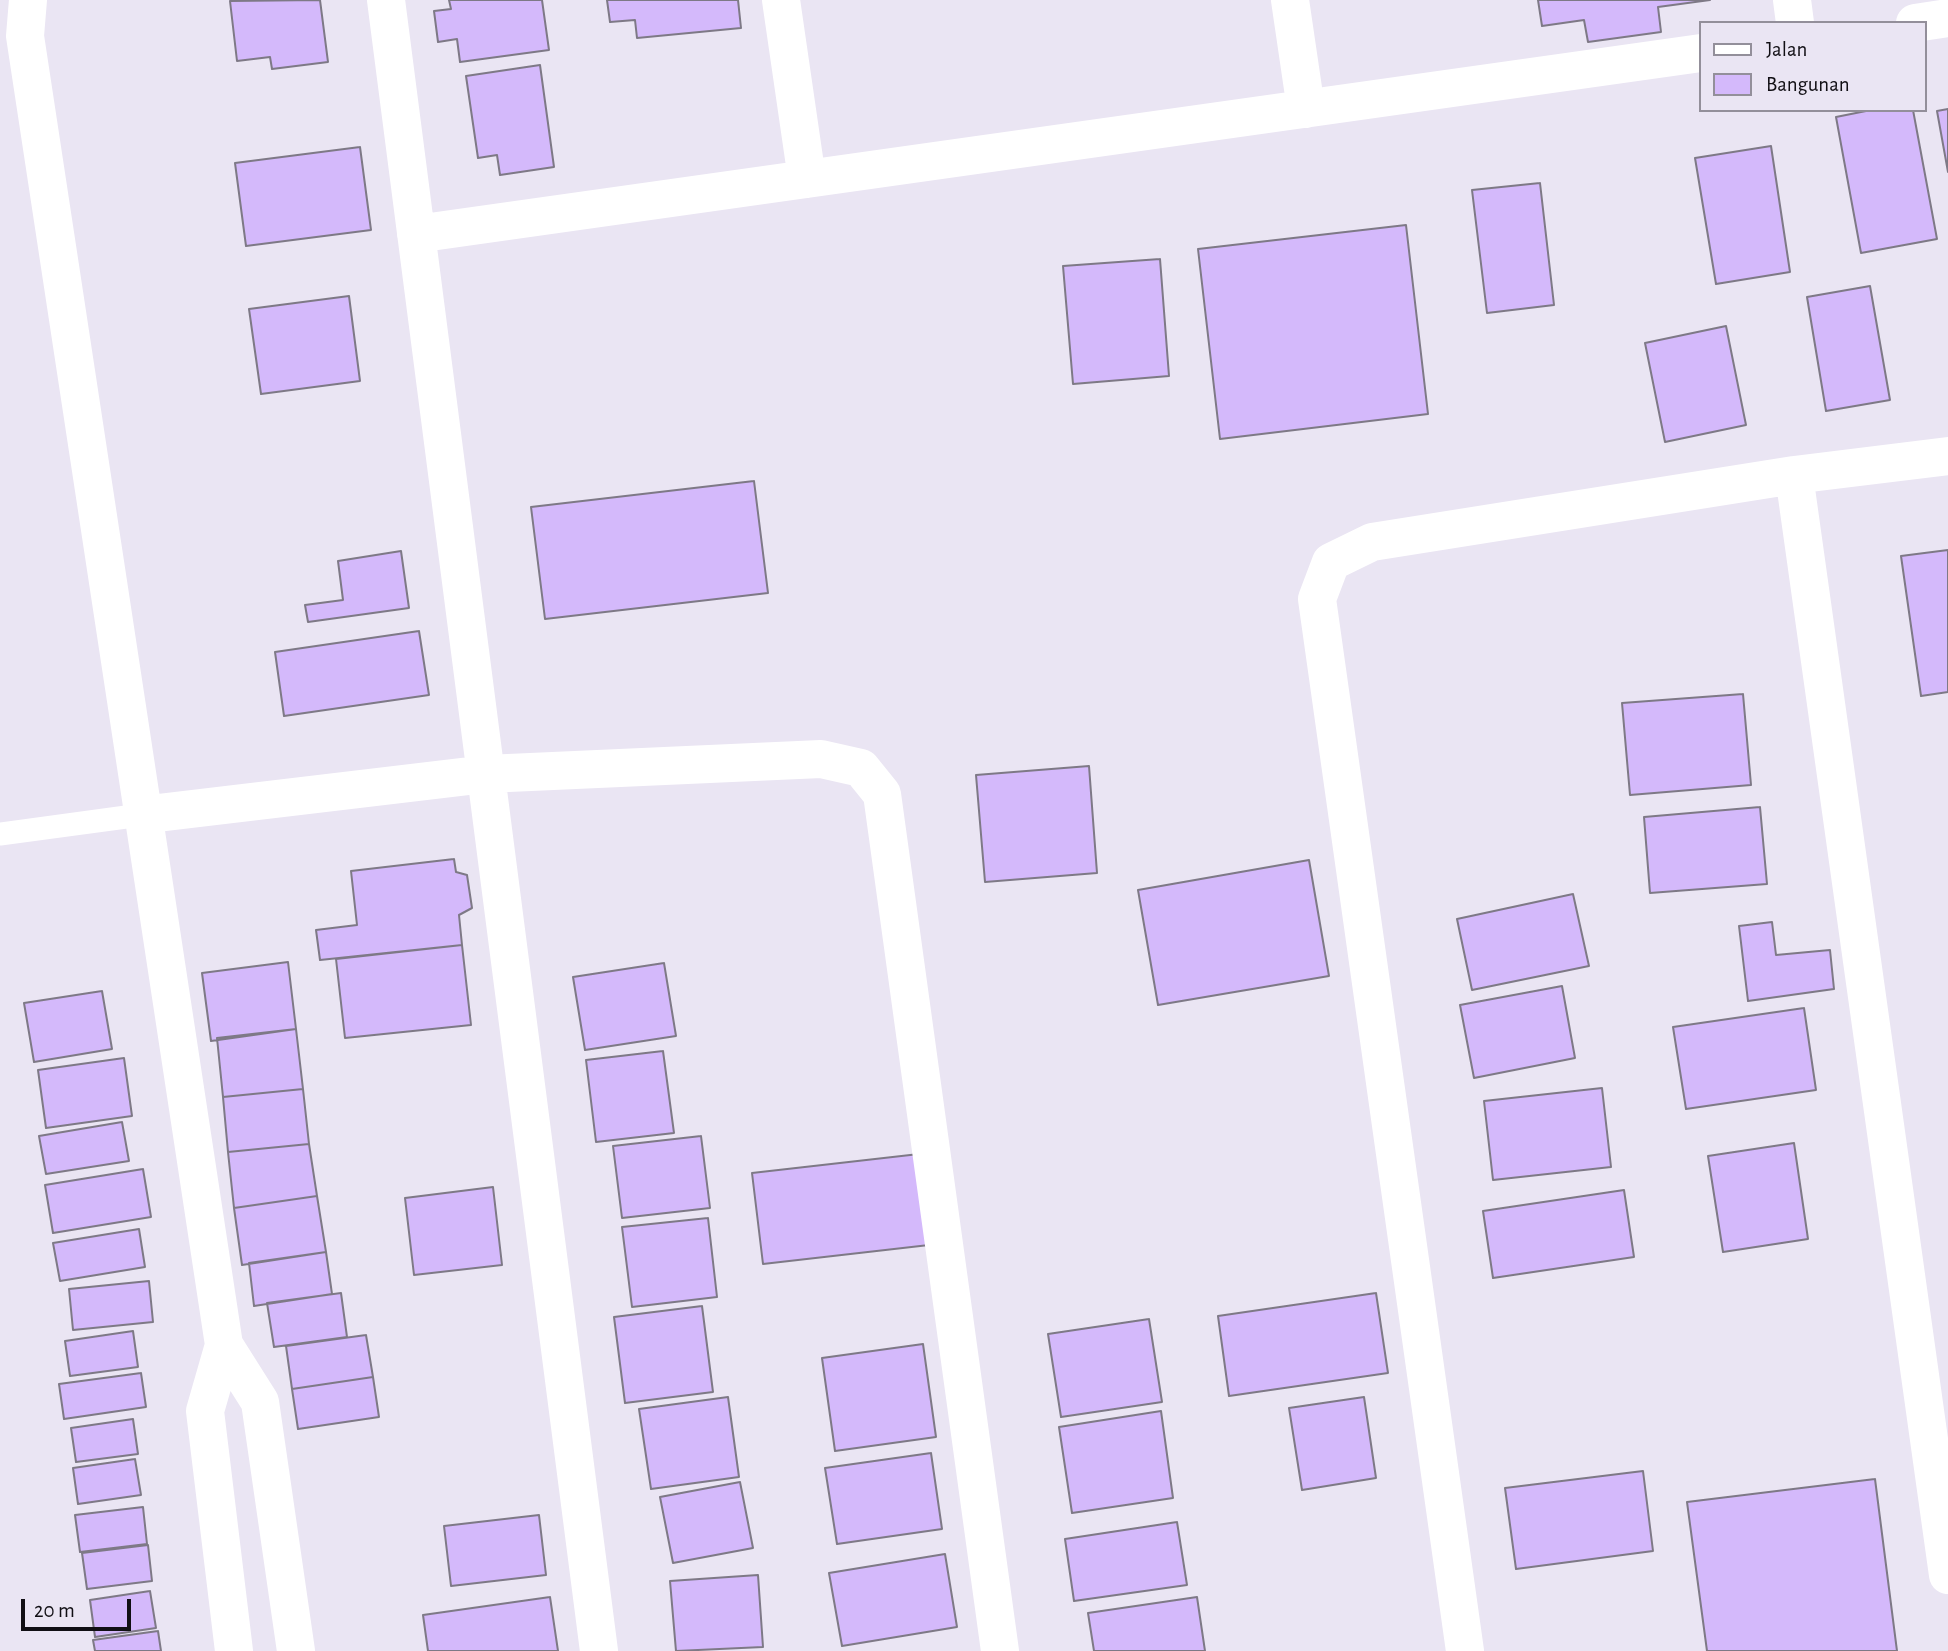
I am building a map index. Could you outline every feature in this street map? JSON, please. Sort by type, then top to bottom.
[{"type":"street","points":[[28,0],[25,36],[141,815],[224,1345],[260,1402],[296,1651]]},
{"type":"street","points":[[386,0],[599,1651]]},
{"type":"street","points":[[781,0],[807,179]]},
{"type":"street","points":[[1290,0],[1306,109]]},
{"type":"street","points":[[1792,0],[1796,21]]},
{"type":"street","points":[[1927,21],[1948,18]]},
{"type":"street","points":[[416,234],[1700,53]]},
{"type":"street","points":[[1465,1651],[1317,599],[1331,562],[1372,541],[1794,475],[1948,456]]},
{"type":"street","points":[[1794,475],[1948,1574]]},
{"type":"street","points":[[141,815],[486,774],[821,759],[862,768],[882,794],[1000,1651]]},
{"type":"street","points":[[224,1345],[205,1411],[234,1651]]},
{"type":"lane","points":[[0,835],[141,815]]},
{"type":"building","points":[[320,0],[328,62],[272,69],[270,57],[237,61],[230,1]]},
{"type":"building","points":[[449,0],[542,0],[549,50],[460,62],[457,39],[438,42],[434,11],[451,9]]},
{"type":"building","points":[[607,0],[738,0],[741,28],[637,38],[635,20],[610,22]]},
{"type":"building","points":[[1538,0],[1710,0],[1658,7],[1661,32],[1588,42],[1584,20],[1542,26]]},
{"type":"building","points":[[540,65],[554,167],[500,175],[497,155],[478,158],[466,76]]},
{"type":"building","points":[[1948,109],[1948,172],[1937,111]]},
{"type":"building","points":[[1861,112],[1913,112],[1937,239],[1861,253],[1836,117]]},
{"type":"building","points":[[1771,146],[1790,272],[1716,284],[1695,158]]},
{"type":"building","points":[[360,147],[371,230],[246,246],[235,163]]},
{"type":"building","points":[[1540,183],[1554,305],[1487,313],[1472,190]]},
{"type":"building","points":[[1406,225],[1428,414],[1220,439],[1198,249]]},
{"type":"building","points":[[1160,259],[1169,376],[1073,384],[1063,266]]},
{"type":"building","points":[[1870,286],[1890,400],[1826,411],[1807,297]]},
{"type":"building","points":[[349,296],[360,381],[261,394],[249,309]]},
{"type":"building","points":[[1726,326],[1746,425],[1665,442],[1645,343]]},
{"type":"building","points":[[754,481],[768,593],[545,619],[531,507]]},
{"type":"building","points":[[1948,550],[1948,692],[1921,696],[1901,556]]},
{"type":"building","points":[[401,551],[409,608],[308,622],[305,605],[343,600],[338,561]]},
{"type":"building","points":[[419,631],[429,695],[284,716],[275,652]]},
{"type":"building","points":[[1743,694],[1751,785],[1630,795],[1622,703]]},
{"type":"building","points":[[1089,766],[1097,873],[985,882],[976,775]]},
{"type":"building","points":[[1760,807],[1767,884],[1650,893],[1644,817]]},
{"type":"building","points":[[454,859],[456,872],[467,875],[472,908],[459,915],[462,945],[320,960],[316,930],[357,925],[351,871]]},
{"type":"building","points":[[1309,860],[1329,976],[1158,1005],[1138,890]]},
{"type":"building","points":[[1573,894],[1589,966],[1472,990],[1457,919]]},
{"type":"building","points":[[1772,922],[1776,955],[1830,950],[1834,989],[1748,1001],[1739,926]]},
{"type":"building","points":[[462,945],[471,1025],[345,1038],[336,959]]},
{"type":"building","points":[[288,962],[296,1029],[211,1041],[202,973]]},
{"type":"building","points":[[664,963],[676,1036],[585,1050],[573,977]]},
{"type":"building","points":[[1562,986],[1575,1058],[1474,1078],[1460,1005]]},
{"type":"building","points":[[102,991],[112,1049],[34,1062],[24,1003]]},
{"type":"building","points":[[1804,1008],[1816,1090],[1686,1109],[1673,1027]]},
{"type":"building","points":[[296,1029],[303,1089],[223,1097],[217,1038]]},
{"type":"building","points":[[663,1051],[674,1133],[596,1142],[586,1060]]},
{"type":"building","points":[[124,1058],[132,1116],[46,1128],[38,1070]]},
{"type":"building","points":[[1602,1088],[1611,1167],[1493,1180],[1484,1101]]},
{"type":"building","points":[[303,1089],[309,1144],[228,1152],[223,1097]]},
{"type":"building","points":[[122,1122],[129,1161],[46,1174],[39,1136]]},
{"type":"building","points":[[701,1136],[710,1208],[622,1218],[613,1146]]},
{"type":"building","points":[[1794,1143],[1808,1239],[1723,1252],[1708,1156]]},
{"type":"building","points":[[309,1144],[317,1196],[234,1208],[228,1152]]},
{"type":"building","points":[[919,1154],[929,1245],[763,1264],[752,1173]]},
{"type":"building","points":[[143,1169],[151,1217],[53,1233],[45,1185]]},
{"type":"building","points":[[493,1187],[502,1265],[414,1275],[405,1198]]},
{"type":"building","points":[[1624,1190],[1634,1257],[1493,1278],[1483,1211]]},
{"type":"building","points":[[317,1196],[326,1252],[242,1265],[234,1208]]},
{"type":"building","points":[[708,1218],[717,1297],[632,1307],[622,1227]]},
{"type":"building","points":[[139,1229],[145,1267],[60,1281],[53,1243]]},
{"type":"building","points":[[326,1252],[332,1294],[254,1306],[249,1263]]},
{"type":"building","points":[[149,1281],[153,1322],[73,1330],[69,1289]]},
{"type":"building","points":[[341,1293],[347,1337],[274,1347],[267,1303]]},
{"type":"building","points":[[1376,1293],[1388,1373],[1229,1396],[1218,1316]]},
{"type":"building","points":[[702,1306],[713,1392],[625,1403],[614,1317]]},
{"type":"building","points":[[1149,1319],[1162,1402],[1061,1417],[1048,1334]]},
{"type":"building","points":[[133,1331],[138,1367],[70,1376],[65,1341]]},
{"type":"building","points":[[366,1335],[373,1377],[292,1389],[286,1346]]},
{"type":"building","points":[[923,1344],[936,1437],[835,1451],[822,1358]]},
{"type":"building","points":[[141,1373],[146,1407],[64,1419],[59,1384]]},
{"type":"building","points":[[373,1377],[379,1417],[298,1429],[292,1389]]},
{"type":"building","points":[[728,1397],[739,1477],[651,1489],[639,1409]]},
{"type":"building","points":[[1364,1397],[1376,1478],[1302,1490],[1289,1408]]},
{"type":"building","points":[[1161,1411],[1173,1498],[1072,1513],[1059,1427]]},
{"type":"building","points":[[133,1419],[138,1454],[76,1462],[71,1428]]},
{"type":"building","points":[[931,1453],[942,1529],[837,1544],[825,1468]]},
{"type":"building","points":[[135,1459],[141,1495],[78,1504],[73,1468]]},
{"type":"building","points":[[1643,1471],[1653,1551],[1516,1569],[1505,1488]]},
{"type":"building","points":[[1875,1479],[1897,1651],[1707,1651],[1687,1502]]},
{"type":"building","points":[[740,1482],[753,1548],[673,1563],[660,1497]]},
{"type":"building","points":[[143,1507],[147,1544],[80,1552],[75,1515]]},
{"type":"building","points":[[539,1515],[546,1575],[451,1586],[444,1526]]},
{"type":"building","points":[[1177,1522],[1187,1585],[1074,1601],[1065,1539]]},
{"type":"building","points":[[148,1545],[152,1581],[87,1589],[82,1553]]},
{"type":"building","points":[[945,1554],[957,1627],[842,1646],[829,1573]]},
{"type":"building","points":[[758,1575],[763,1647],[676,1651],[670,1581]]},
{"type":"building","points":[[150,1591],[156,1628],[95,1637],[90,1600]]},
{"type":"building","points":[[550,1597],[558,1651],[428,1651],[423,1615]]},
{"type":"building","points":[[1197,1597],[1205,1651],[1094,1651],[1088,1613]]},
{"type":"building","points":[[158,1631],[161,1651],[95,1651],[93,1640]]}]
